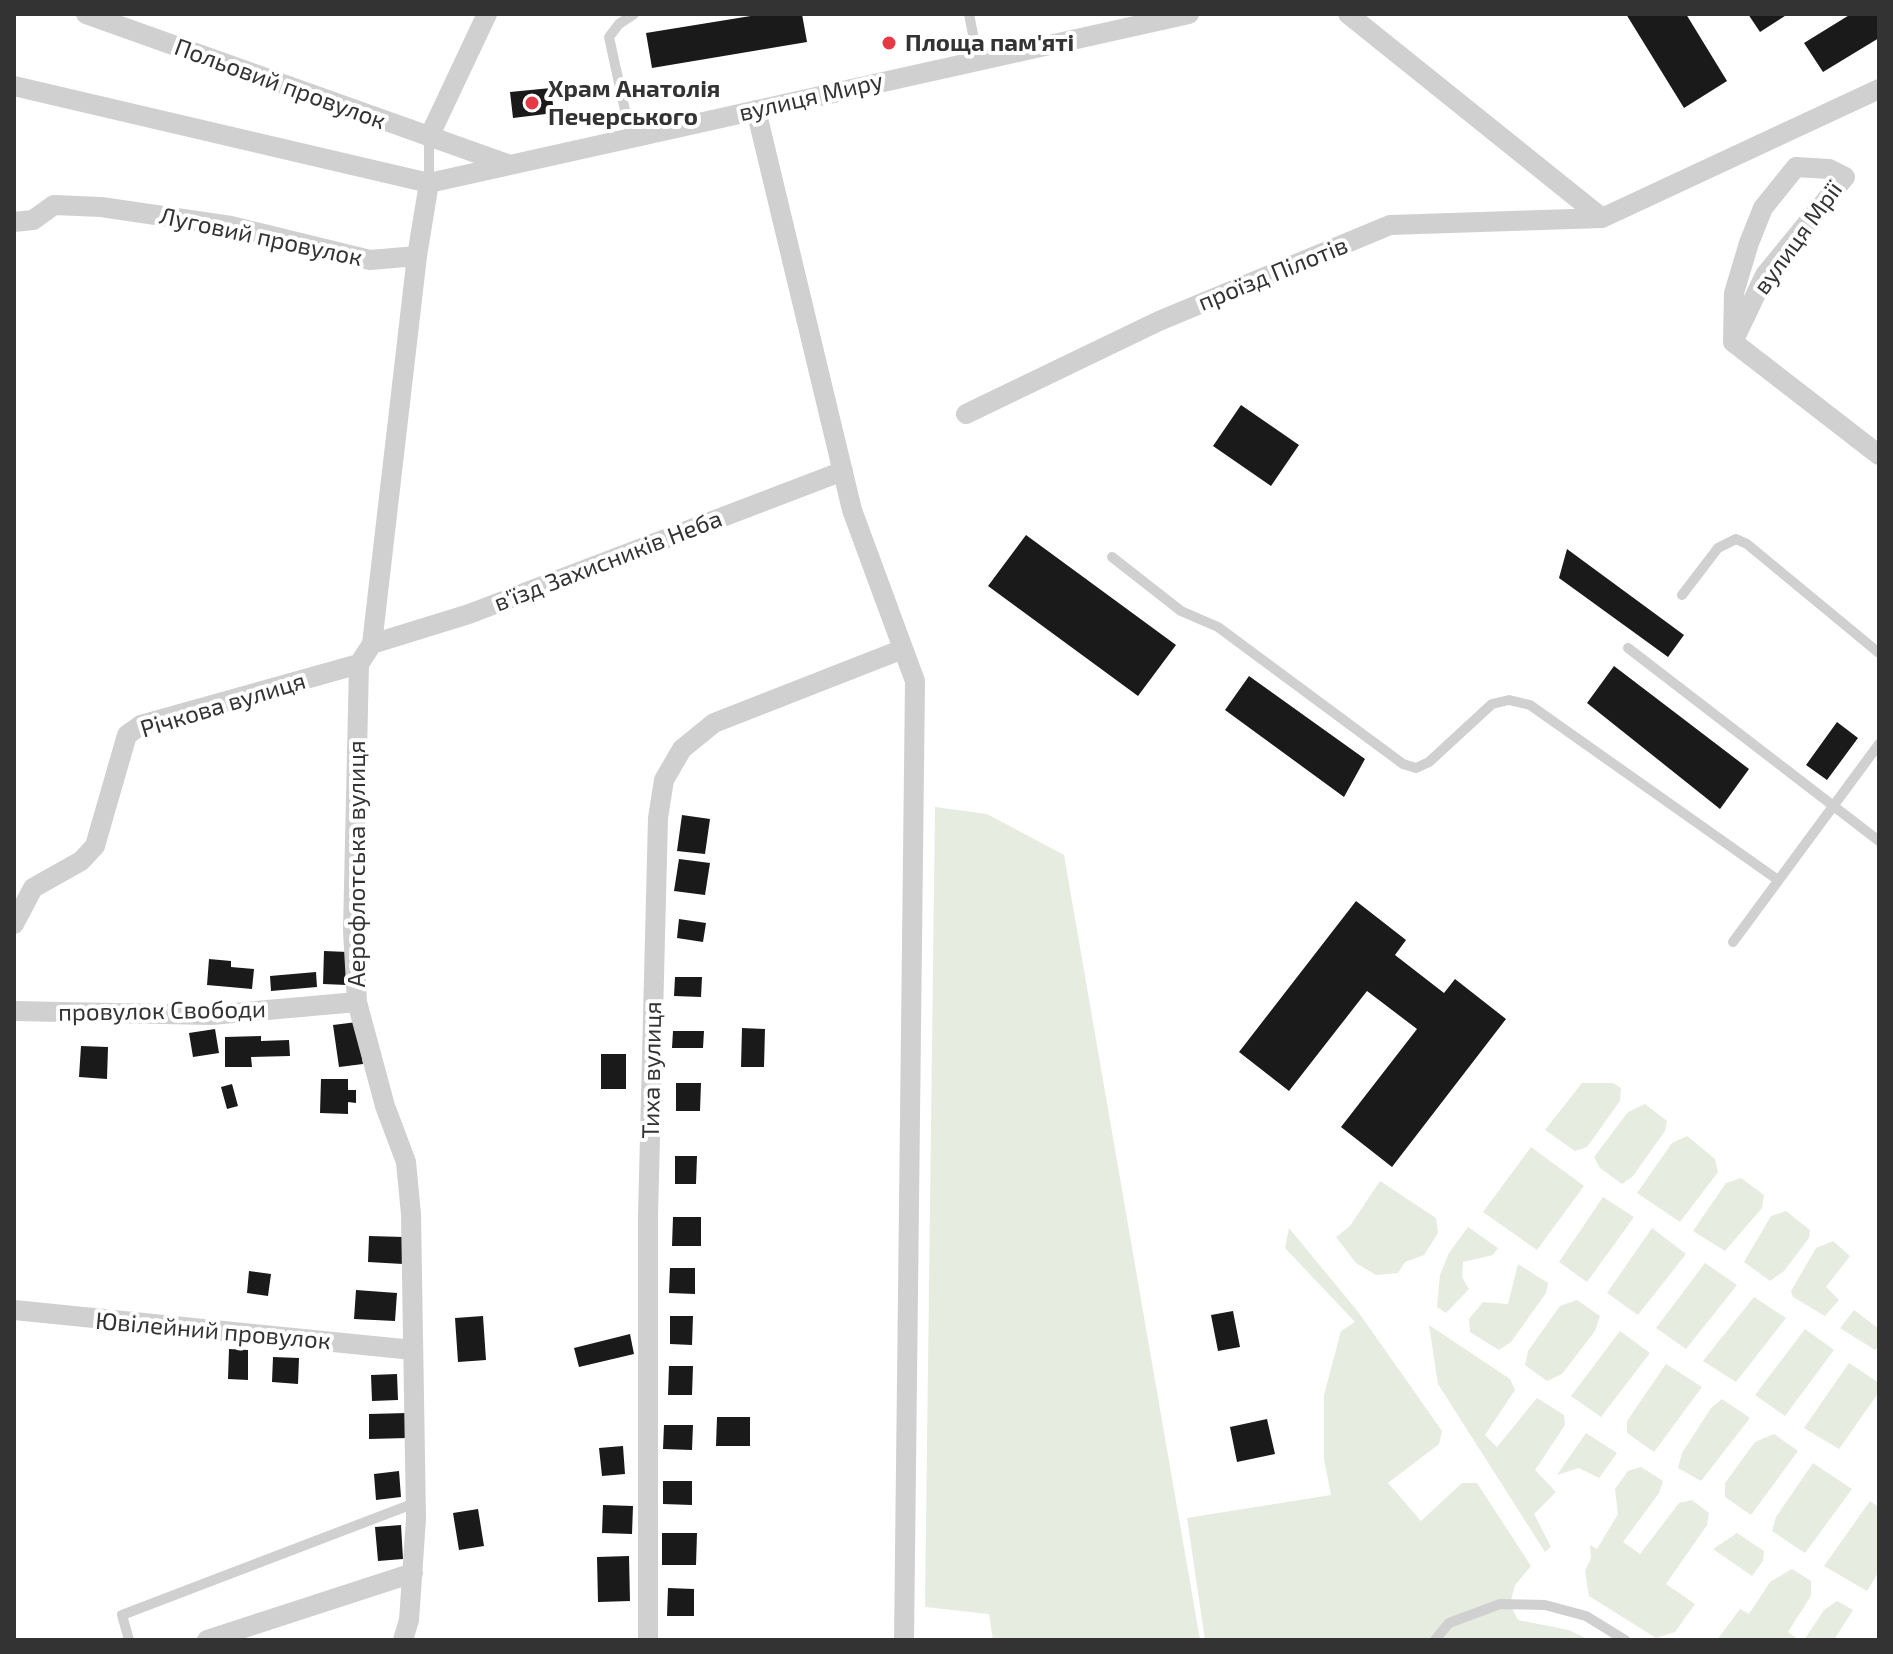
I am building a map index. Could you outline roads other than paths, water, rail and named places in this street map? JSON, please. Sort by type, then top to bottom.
[{"type":"street","name":"Польовий провулок","points":[[86,14],[429,137]]},
{"type":"street","points":[[487,14],[429,137],[510,165]]},
{"type":"street","name":"вулиця Миру","points":[[429,183],[1189,14]]},
{"type":"street","points":[[1348,14],[1602,218]]},
{"type":"street","points":[[14,86],[429,183],[417,256],[372,644],[359,664]]},
{"type":"street","name":"проїзд Пілотів","points":[[966,414],[1159,321],[1390,225],[1602,218],[1879,89]]},
{"type":"street","points":[[756,110],[852,510],[915,681],[904,1640]]},
{"type":"street","name":"вулиця Мрії","points":[[1796,167],[1829,169],[1845,177],[1765,275],[1733,342],[1734,293],[1763,208],[1796,167]]},
{"type":"street","name":"Луговий провулок","points":[[14,222],[33,220],[54,205],[101,207],[231,226],[370,260],[417,256]]},
{"type":"street","points":[[1733,342],[1879,455]]},
{"type":"street","name":"в'їзд Захисників Неба","points":[[372,644],[469,614],[843,471]]},
{"type":"street","name":"Тиха вулиця","points":[[648,1640],[648,1216],[658,818],[664,780],[682,749],[714,723],[903,649]]},
{"type":"street","name":"Річкова вулиця","points":[[14,924],[33,888],[81,861],[95,846],[127,735],[141,725],[359,664]]},
{"type":"street","name":"Аерофлотська вулиця","points":[[359,664],[353,931],[357,1002],[385,1106],[406,1162],[411,1214],[415,1503],[409,1620],[403,1640]]},
{"type":"street","name":"провулок Свободи","points":[[14,1011],[211,1015],[357,1002]]},
{"type":"street","name":"Ювілейний провулок","points":[[14,1310],[413,1350]]},
{"type":"street","points":[[207,1640],[413,1573]]},
{"type":"lane","points":[[631,138],[609,37],[619,24],[634,14]]},
{"type":"lane","points":[[969,14],[978,60]]},
{"type":"lane","points":[[429,137],[429,183]]},
{"type":"lane","points":[[1682,595],[1718,548],[1736,539],[1747,544],[1879,653]]},
{"type":"lane","points":[[1112,557],[1181,611],[1218,627],[1403,764],[1416,768],[1429,762],[1492,704],[1509,700],[1530,705],[1778,880]]},
{"type":"lane","points":[[1628,648],[1879,841]]},
{"type":"lane","points":[[1733,942],[1879,744]]},
{"type":"lane","points":[[129,1640],[122,1615],[415,1503]]},
{"type":"lane","points":[[1435,1640],[1449,1623],[1500,1604],[1545,1605],[1586,1616],[1625,1640]]},
{"type":"place","name":"Площа пам'яті","points":[[889,43]]},
{"type":"place","name":"Храм Анатолія Печерського","points":[[532,103]]}]
